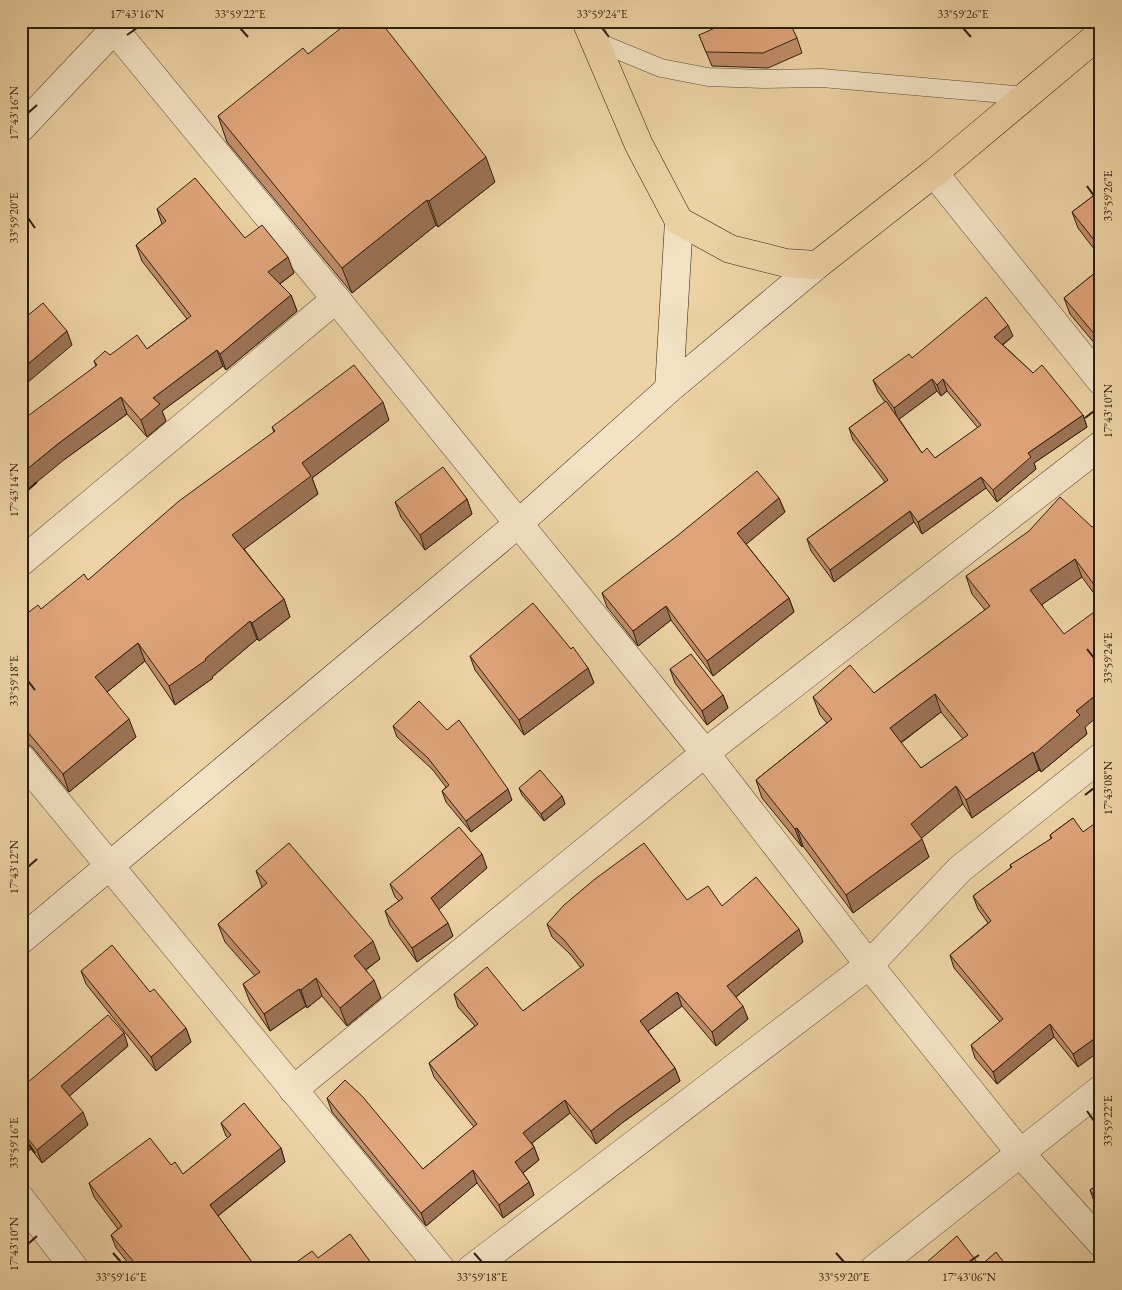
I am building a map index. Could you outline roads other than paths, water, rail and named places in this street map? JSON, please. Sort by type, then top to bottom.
[{"type":"main road","points":[[589,31],[639,145],[679,221],[730,249],[786,263],[817,266],[934,174],[1101,33]]},
{"type":"street","points":[[21,128],[118,25],[336,299],[705,753],[868,966],[1021,1154],[1101,1243]]},
{"type":"street","points":[[934,174],[1101,380]]},
{"type":"street","points":[[669,389],[679,221]]},
{"type":"street","points":[[21,940],[519,523],[669,389],[817,266]]},
{"type":"street","points":[[21,562],[336,299]]},
{"type":"street","points":[[294,1090],[705,753],[1101,445]]},
{"type":"street","points":[[471,1269],[868,966],[960,869],[1101,757]]},
{"type":"street","points":[[21,758],[441,1269]]},
{"type":"street","points":[[874,1269],[1101,1089]]},
{"type":"street","points":[[21,1199],[70,1267]]},
{"type":"lane","points":[[589,31],[662,68],[708,77],[763,79],[822,78],[1026,96]]}]
